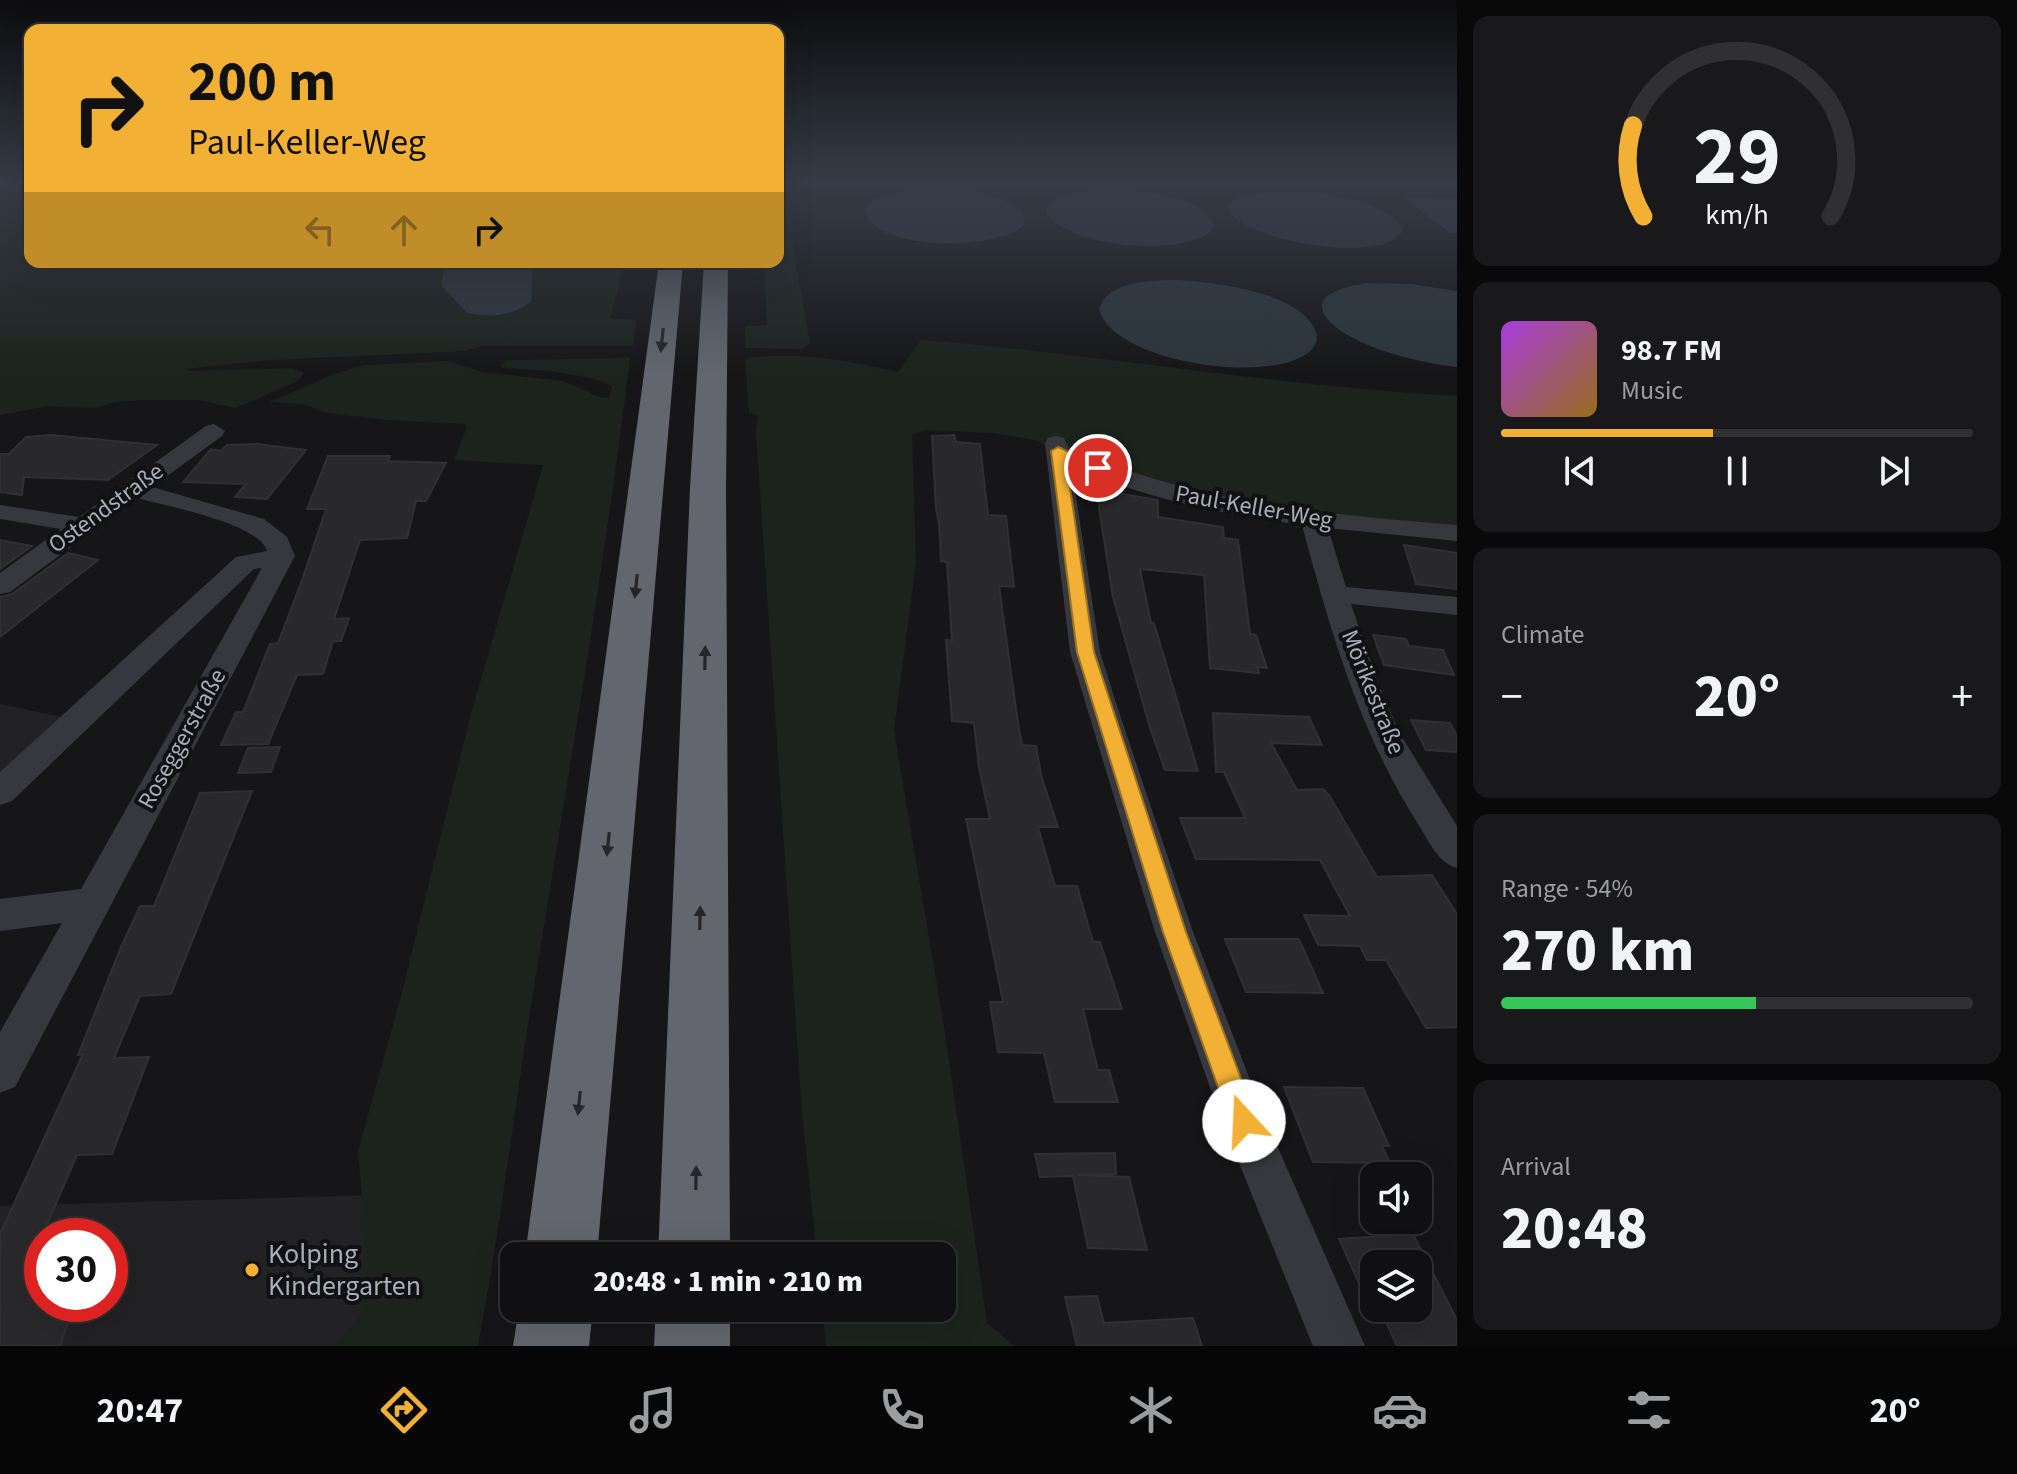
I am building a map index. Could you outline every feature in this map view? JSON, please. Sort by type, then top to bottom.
[{"type":"highway","points":[[563,1242],[670,268]]},
{"type":"highway","points":[[694,1242],[708,503],[716,268]]},
{"type":"highway","points":[[551,1346],[554,1322]]},
{"type":"highway","points":[[692,1346],[693,1322]]},
{"type":"street","name":"Ostendstraße","points":[[0,586],[214,431]]},
{"type":"street","name":"Paul-Keller-Weg","points":[[1339,1346],[1233,1091],[1174,932],[1085,652],[1057,447],[1147,487],[1228,505],[1313,519],[1457,533]]},
{"type":"street","points":[[0,792],[245,563],[282,556],[278,542],[255,524],[131,489]]},
{"type":"street","points":[[0,512],[81,525]]},
{"type":"street","name":"Mörikestraße","points":[[1313,519],[1335,594],[1384,733],[1429,813],[1457,854]]},
{"type":"street","name":"Roseggerstraße","points":[[0,1073],[282,556]]},
{"type":"street","points":[[1335,594],[1457,606]]},
{"type":"street","points":[[0,915],[92,903]]},
{"type":"shaded area","points":[[0,247],[24,247],[24,268],[623,268],[610,318],[636,320],[633,346],[484,346],[464,351],[271,360],[186,369],[292,368],[304,373],[298,381],[236,408],[198,400],[142,400],[114,402],[97,408],[48,406],[0,415]]},
{"type":"shaded area","points":[[784,247],[793,247],[810,343],[802,349],[745,348],[745,326],[767,325],[764,268],[784,268]]},
{"type":"shaded area","points":[[445,268],[533,268],[531,302],[501,315],[467,313],[441,285]]},
{"type":"shaded area","points":[[1176,280],[1231,286],[1291,306],[1306,317],[1315,330],[1315,345],[1309,352],[1289,362],[1262,367],[1195,363],[1161,355],[1132,343],[1110,328],[1099,309],[1104,299],[1120,287]]},
{"type":"shaded area","points":[[1368,283],[1411,284],[1457,291],[1457,367],[1378,349],[1360,342],[1332,324],[1324,314],[1322,304],[1328,296],[1343,288]]},
{"type":"shaded area","points":[[921,340],[1322,385],[1457,396],[1457,533],[1313,519],[1151,483],[1111,462],[1058,451],[1035,440],[992,433],[923,430],[912,435],[916,562],[894,730],[945,1033],[987,1323],[1015,1346],[826,1346],[823,1322],[956,1322],[956,1242],[816,1242],[802,1112],[756,431],[758,415],[749,413],[745,359],[803,356],[898,372]]},
{"type":"shaded area","points":[[630,358],[597,597],[478,1346],[335,1346],[362,1313],[367,1257],[358,1151],[401,996],[471,714],[543,465],[454,460],[467,427],[465,424],[387,420],[329,413],[302,404],[269,402],[337,373],[365,365],[447,361],[482,372],[562,381],[602,398],[609,397],[612,386],[595,379],[552,371],[502,368],[500,365],[506,360]]},
{"type":"shaded area","points":[[0,704],[67,718],[0,782]]},
{"type":"shaded area","name":"Kolping Kindergarten","points":[[411,1194],[377,1346],[0,1346],[0,1206]]},
{"type":"building","points":[[51,435],[157,445],[108,480],[24,477],[22,495],[0,492],[0,454],[9,454],[26,437]]},
{"type":"building","points":[[954,435],[956,442],[980,444],[988,515],[1006,516],[1014,587],[999,586],[1022,745],[1036,746],[1041,775],[1058,827],[1038,827],[1055,886],[1077,886],[1093,942],[1100,942],[1122,1009],[1083,1009],[1098,1070],[1109,1070],[1118,1102],[1055,1102],[1044,1053],[998,1052],[990,1002],[1003,1002],[966,819],[990,819],[979,768],[974,723],[952,721],[946,640],[952,641],[947,562],[941,561],[936,509],[932,436]]},
{"type":"building","points":[[257,444],[306,450],[267,499],[235,497],[246,484],[183,482],[211,449],[221,451],[227,445]]},
{"type":"building","points":[[328,456],[390,456],[388,461],[446,463],[426,501],[416,501],[407,538],[360,540],[334,619],[349,618],[341,641],[333,641],[323,674],[297,675],[268,744],[221,745],[236,712],[243,712],[270,644],[278,643],[301,583],[326,509],[307,509]]},
{"type":"building","points":[[1100,490],[1158,500],[1158,517],[1223,527],[1224,538],[1238,540],[1250,634],[1256,635],[1267,668],[1257,667],[1259,673],[1210,668],[1204,575],[1140,569],[1151,623],[1154,623],[1198,771],[1165,770],[1150,728],[1113,597],[1099,508]]},
{"type":"building","points":[[0,540],[32,546],[0,569]]},
{"type":"building","points":[[1404,545],[1457,553],[1457,589],[1416,584]]},
{"type":"building","points":[[68,553],[98,560],[0,637],[0,597],[12,594]]},
{"type":"building","points":[[1373,635],[1406,639],[1409,646],[1443,650],[1454,675],[1384,665]]},
{"type":"building","points":[[1213,713],[1309,717],[1322,745],[1271,743],[1297,790],[1323,789],[1329,795],[1377,877],[1432,875],[1457,914],[1457,1027],[1426,1028],[1386,960],[1367,960],[1360,946],[1318,945],[1304,915],[1350,916],[1320,860],[1196,859],[1180,818],[1245,818],[1224,772],[1216,772]]},
{"type":"building","points":[[1411,720],[1450,723],[1457,736],[1457,752],[1426,750]]},
{"type":"building","points":[[280,747],[271,772],[238,773],[248,748]]},
{"type":"building","points":[[252,791],[171,994],[140,996],[114,1058],[149,1057],[112,1154],[77,1155],[50,1218],[24,1218],[24,1322],[69,1322],[60,1346],[0,1346],[0,1234],[83,1054],[78,1055],[121,947],[140,906],[154,906],[200,793]]},
{"type":"building","points":[[1225,939],[1299,939],[1323,993],[1246,992]]},
{"type":"building","points":[[1284,1087],[1363,1088],[1389,1146],[1382,1146],[1390,1162],[1313,1162]]},
{"type":"building","points":[[1115,1153],[1116,1174],[1078,1175],[1129,1177],[1147,1250],[1088,1248],[1073,1176],[1040,1177],[1035,1154]]},
{"type":"building","points":[[1413,1234],[1421,1250],[1360,1250],[1360,1285],[1339,1239]]},
{"type":"building","points":[[1432,1271],[1457,1320],[1457,1346],[1397,1346],[1386,1322],[1432,1322]]},
{"type":"building","points":[[1097,1296],[1104,1323],[1193,1318],[1202,1346],[1077,1346],[1065,1297]]},
{"type":"place","name":"Kolping Kindergarten","points":[[252,1270]]},
{"type":"route","points":[[1098,468],[1058,451],[1085,652],[1174,932],[1244,1121]]}]
